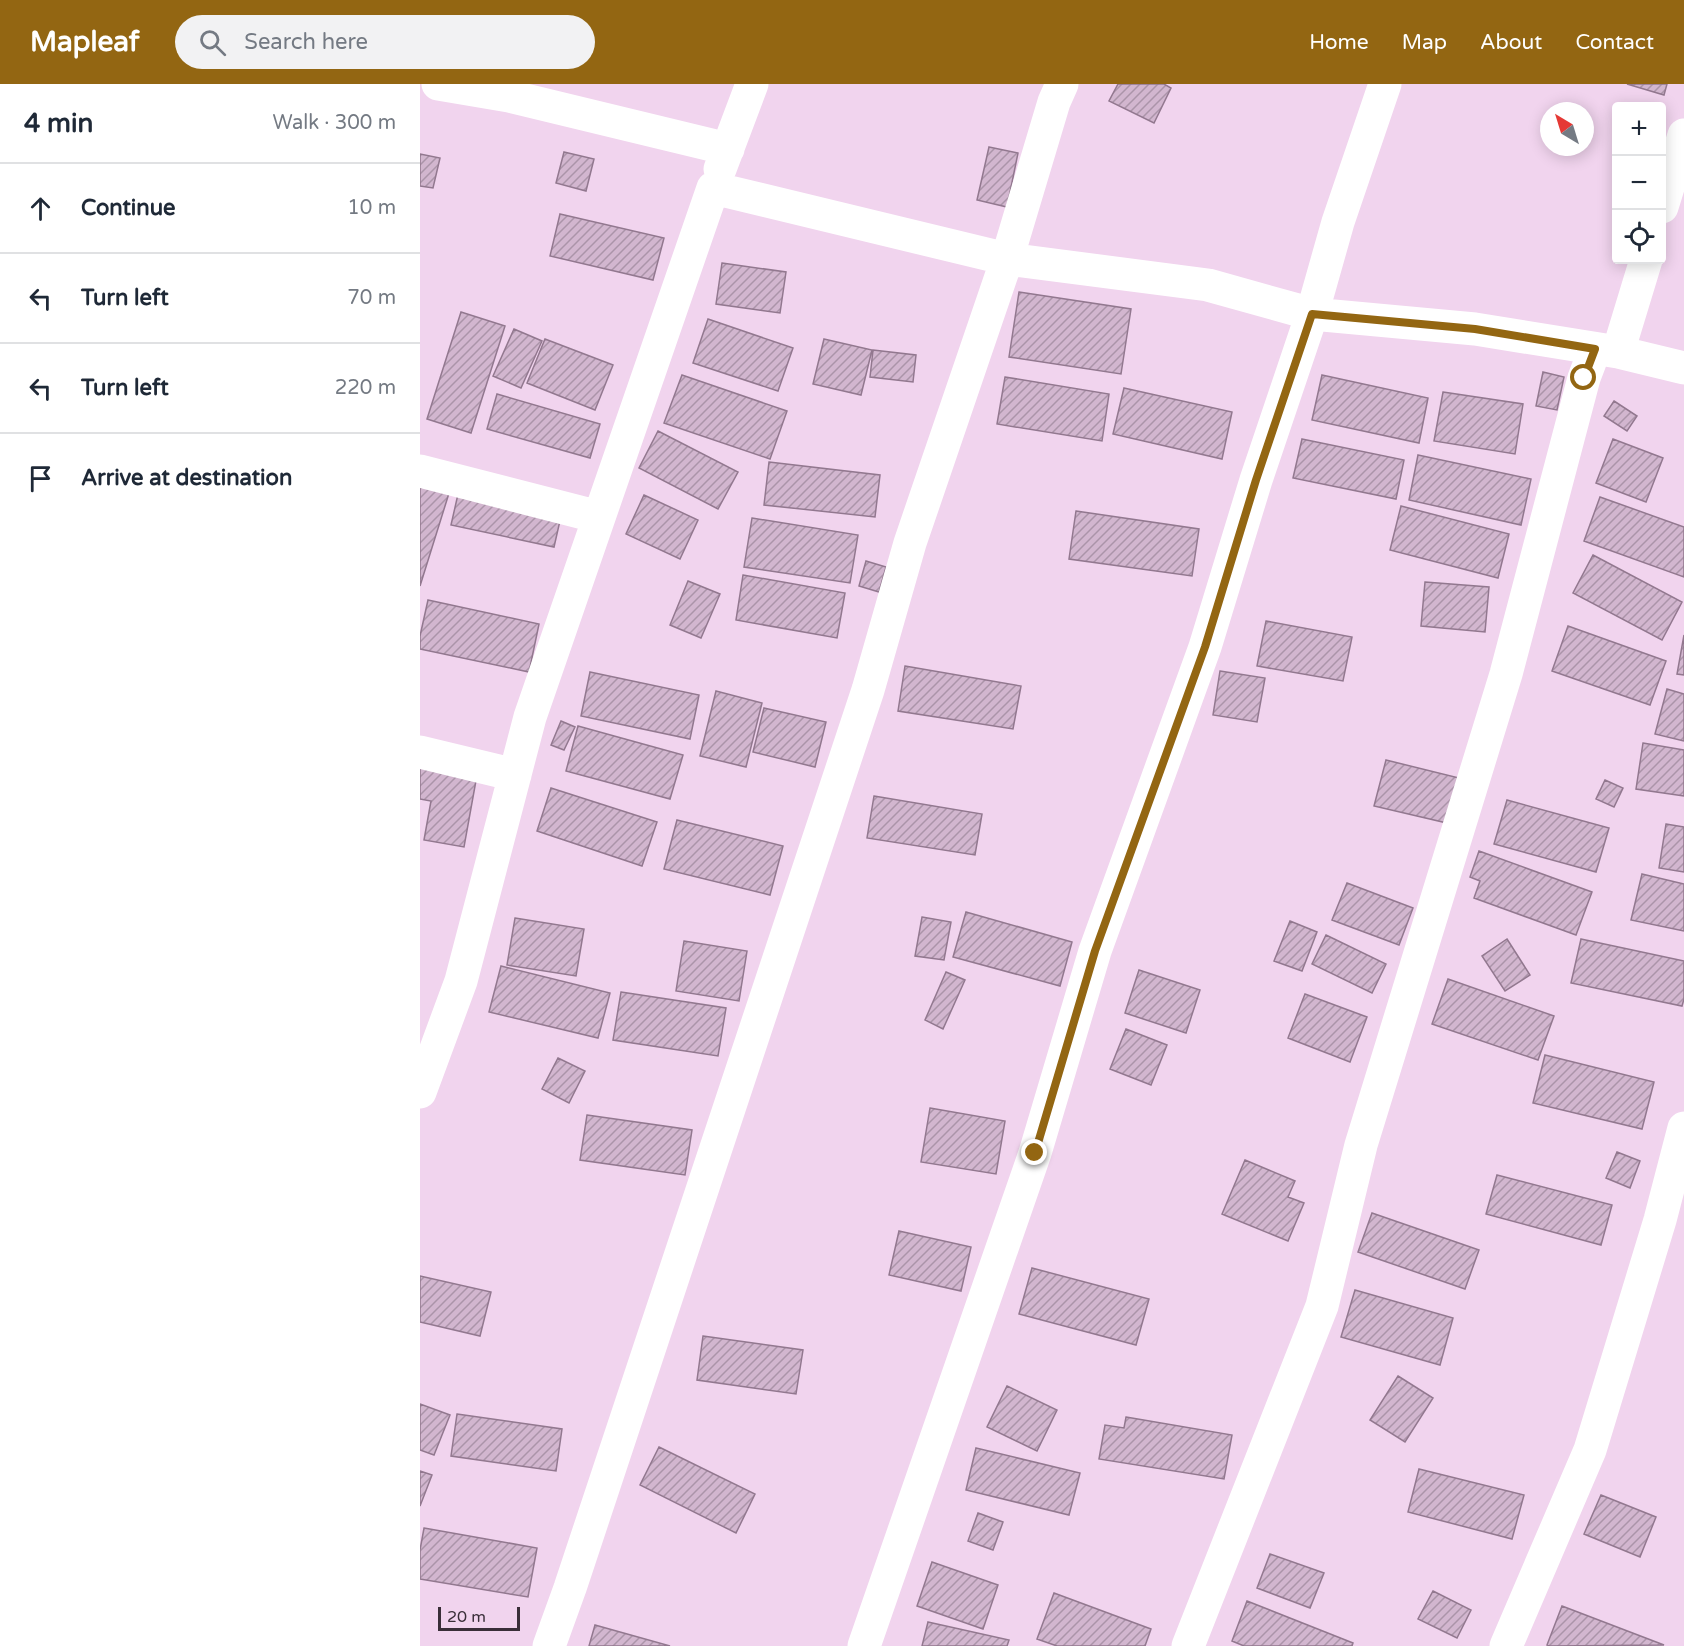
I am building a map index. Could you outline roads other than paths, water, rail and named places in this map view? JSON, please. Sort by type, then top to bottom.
[{"type":"street","points":[[438,84],[509,96],[728,149]]},
{"type":"street","points":[[420,1092],[461,981],[530,717],[713,188],[752,84]]},
{"type":"street","points":[[549,1646],[868,690],[910,543],[1007,259],[1054,102],[1062,84]]},
{"type":"street","points":[[864,1646],[1035,1153],[1095,951],[1205,647],[1256,480],[1312,314],[1338,222],[1385,84]]},
{"type":"street","points":[[1666,194],[1684,135]]},
{"type":"street","points":[[713,188],[1007,259],[1208,285],[1312,314],[1475,329],[1606,350],[1684,368]]},
{"type":"street","points":[[1188,1646],[1322,1306],[1361,1145],[1506,674],[1584,378],[1606,350],[1644,264]]},
{"type":"street","points":[[420,471],[599,517]]},
{"type":"street","points":[[420,752],[515,775]]},
{"type":"street","points":[[1506,1646],[1590,1450],[1660,1220],[1684,1128]]}]
